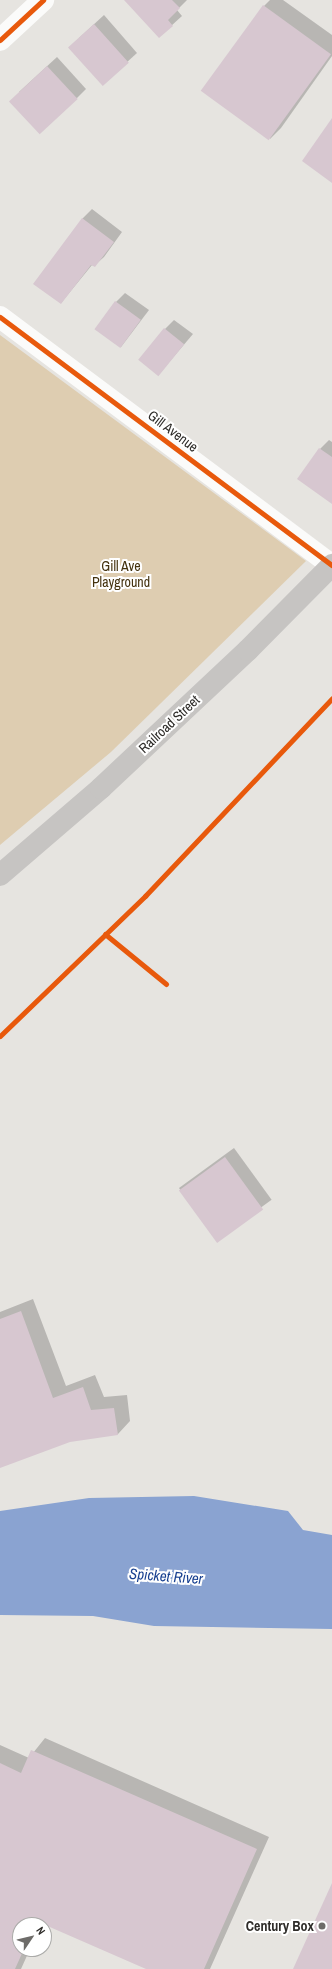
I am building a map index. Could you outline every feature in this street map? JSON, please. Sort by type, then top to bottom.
[{"type":"main road","name":"Railroad Street","points":[[0,875],[100,788],[248,650],[332,565]]},
{"type":"street","points":[[0,40],[43,0]]},
{"type":"street","name":"Gill Avenue","points":[[0,317],[332,565]]},
{"type":"green space","name":"Gill Ave Playground","points":[[0,335],[306,561],[111,752],[0,845]]},
{"type":"water","name":"Spicket River","points":[[194,1496],[288,1511],[303,1530],[332,1535],[332,1629],[154,1626],[93,1616],[0,1615],[0,1511],[89,1498]]},
{"type":"building","points":[[124,0],[172,0],[180,8],[168,20],[173,26],[159,38]]},
{"type":"building","points":[[263,5],[331,54],[269,140],[201,91]]},
{"type":"building","points":[[94,24],[129,63],[103,86],[68,47]]},
{"type":"building","points":[[47,66],[78,99],[40,134],[9,101]]},
{"type":"building","points":[[332,118],[332,183],[302,161]]},
{"type":"building","points":[[82,218],[114,242],[95,267],[91,265],[61,304],[33,284]]},
{"type":"building","points":[[115,301],[141,320],[120,348],[94,329]]},
{"type":"building","points":[[164,328],[184,344],[158,376],[138,360]]},
{"type":"building","points":[[319,448],[332,457],[332,504],[297,479]]},
{"type":"building","points":[[225,1157],[263,1210],[217,1243],[179,1191]]},
{"type":"building","points":[[21,1311],[53,1398],[83,1387],[91,1410],[114,1408],[118,1435],[70,1442],[0,1468],[0,1319]]},
{"type":"building","points":[[31,1750],[257,1849],[204,1969],[146,1969],[52,1928],[52,1917],[12,1917],[12,1957],[20,1957],[15,1969],[0,1969],[0,1763],[21,1773]]},
{"type":"building","name":"Century Box","points":[[332,1883],[332,1969],[293,1969]]},
{"type":"cycle path","points":[[0,40],[43,0]]},
{"type":"cycle path","points":[[0,317],[332,565]]},
{"type":"cycle path","points":[[0,1036],[145,896],[332,698]]},
{"type":"cycle path","points":[[105,934],[166,984]]},
{"type":"place","name":"Century Box","points":[[322,1926]]}]
